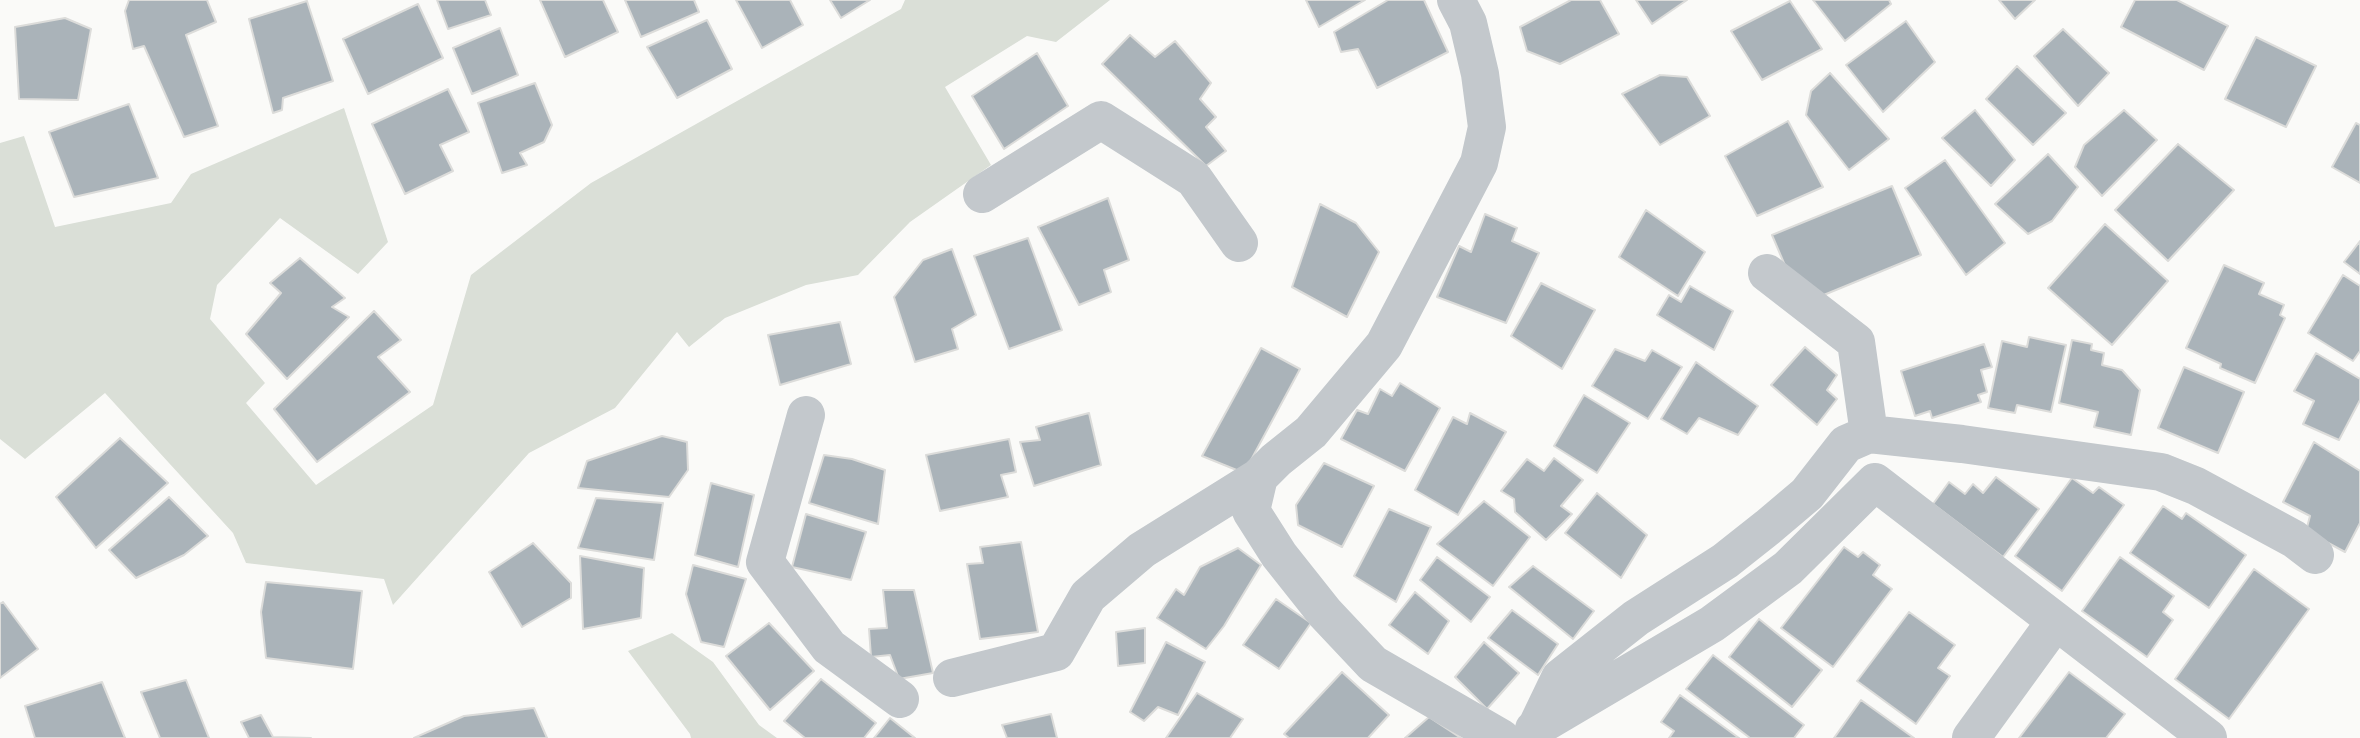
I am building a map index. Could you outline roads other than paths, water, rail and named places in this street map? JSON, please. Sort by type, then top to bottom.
[{"type":"street","points":[[952,678],[1056,652],[1088,596],[1142,550],[1259,477],[1311,432],[1384,345],[1479,163],[1487,127],[1480,74],[1468,23],[1456,0]]},
{"type":"street","points":[[982,194],[1101,120],[1194,179],[1239,243]]},
{"type":"street","points":[[1767,273],[1856,342],[1869,434]]},
{"type":"street","points":[[806,415],[765,562],[830,647],[900,699]]},
{"type":"street","points":[[1518,735],[1560,678],[1636,618],[1725,561],[1807,494],[1846,444],[1869,434],[2161,472],[2196,486],[2294,539],[2315,555]]},
{"type":"street","points":[[1259,477],[1251,511],[1279,555],[1325,613],[1373,664],[1518,735]]},
{"type":"street","points":[[1518,735],[1712,624],[1788,568],[1875,482],[2208,738]]},
{"type":"street","points":[[1971,738],[2055,622]]}]
